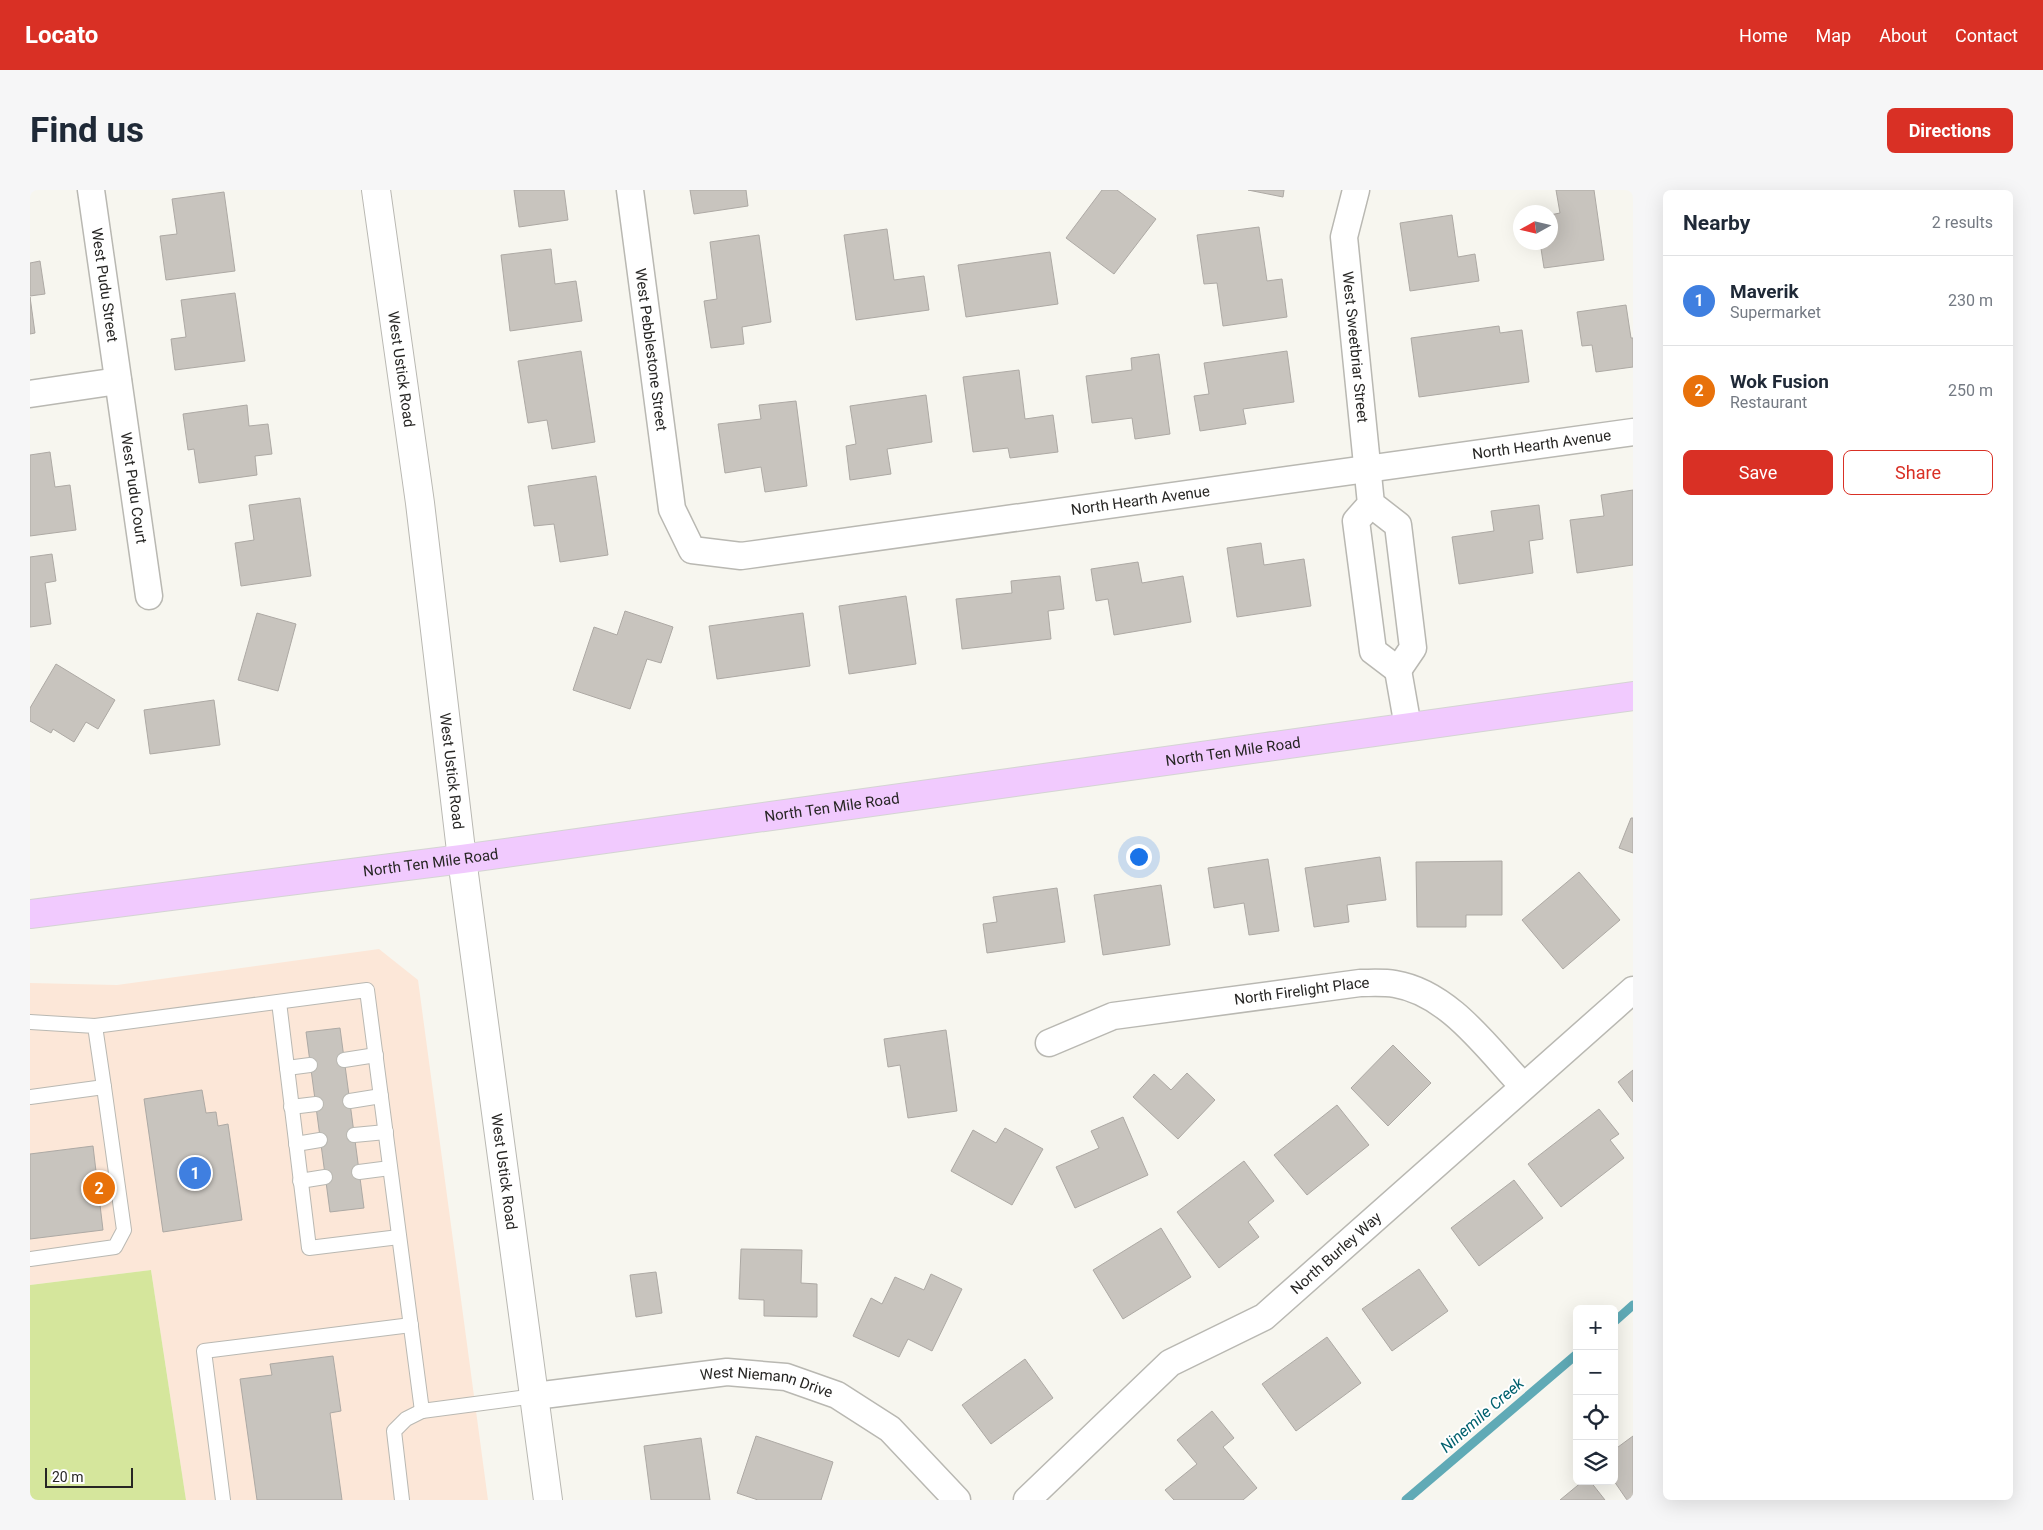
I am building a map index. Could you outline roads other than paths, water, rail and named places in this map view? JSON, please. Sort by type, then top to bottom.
[{"type":"main road","name":"West Ustick Road","points":[[376,190],[420,502],[462,858],[548,1500]]},
{"type":"main road","name":"North Ten Mile Road","points":[[30,914],[462,858],[1633,696]]},
{"type":"street","name":"West Pudu Street","points":[[92,190],[118,381]]},
{"type":"street","name":"West Pebblestone Street","points":[[630,190],[672,509]]},
{"type":"street","name":"West Sweetbriar Street","points":[[1355,191],[1344,237],[1369,469],[1371,504]]},
{"type":"street","points":[[30,394],[118,381]]},
{"type":"street","name":"West Pudu Court","points":[[118,381],[148,596]]},
{"type":"street","name":"North Hearth Avenue","points":[[672,509],[692,550],[741,556],[1633,432]]},
{"type":"street","points":[[1398,670],[1413,648],[1398,525],[1371,504],[1356,521],[1373,651],[1398,670],[1408,727]]},
{"type":"street","name":"North Firelight Place","points":[[1049,1043],[1113,1016],[1360,983],[1395,984],[1428,994],[1456,1015],[1523,1086]]},
{"type":"street","name":"North Burley Way","points":[[1027,1500],[1170,1363],[1264,1317],[1633,990]]},
{"type":"street","name":"West Niemann Drive","points":[[535,1396],[727,1372],[786,1377],[837,1395],[890,1429],[957,1500]]},
{"type":"lane","points":[[30,1022],[94,1026],[367,990],[422,1411]]},
{"type":"lane","points":[[279,1002],[309,1248],[400,1237]]},
{"type":"lane","points":[[30,1259],[115,1247],[124,1230],[94,1026]]},
{"type":"lane","points":[[344,1060],[376,1056]]},
{"type":"lane","points":[[287,1068],[310,1065]]},
{"type":"lane","points":[[30,1096],[104,1087]]},
{"type":"lane","points":[[350,1101],[381,1096]]},
{"type":"lane","points":[[291,1107],[316,1104]]},
{"type":"lane","points":[[354,1135],[386,1132]]},
{"type":"lane","points":[[296,1144],[320,1140]]},
{"type":"lane","points":[[359,1172],[390,1168]]},
{"type":"lane","points":[[300,1181],[325,1177]]},
{"type":"lane","points":[[223,1500],[204,1351],[411,1325]]},
{"type":"lane","points":[[402,1500],[394,1431],[406,1419],[422,1411],[535,1396]]},
{"type":"waterway","name":"Ninemile Creek","points":[[1618,1318],[1633,1305]]},
{"type":"waterway","name":"Ninemile Creek","points":[[1406,1500],[1573,1357]]},
{"type":"place","name":"Maverik","points":[[195,1173]]},
{"type":"place","name":"Wok Fusion","points":[[99,1188]]}]
